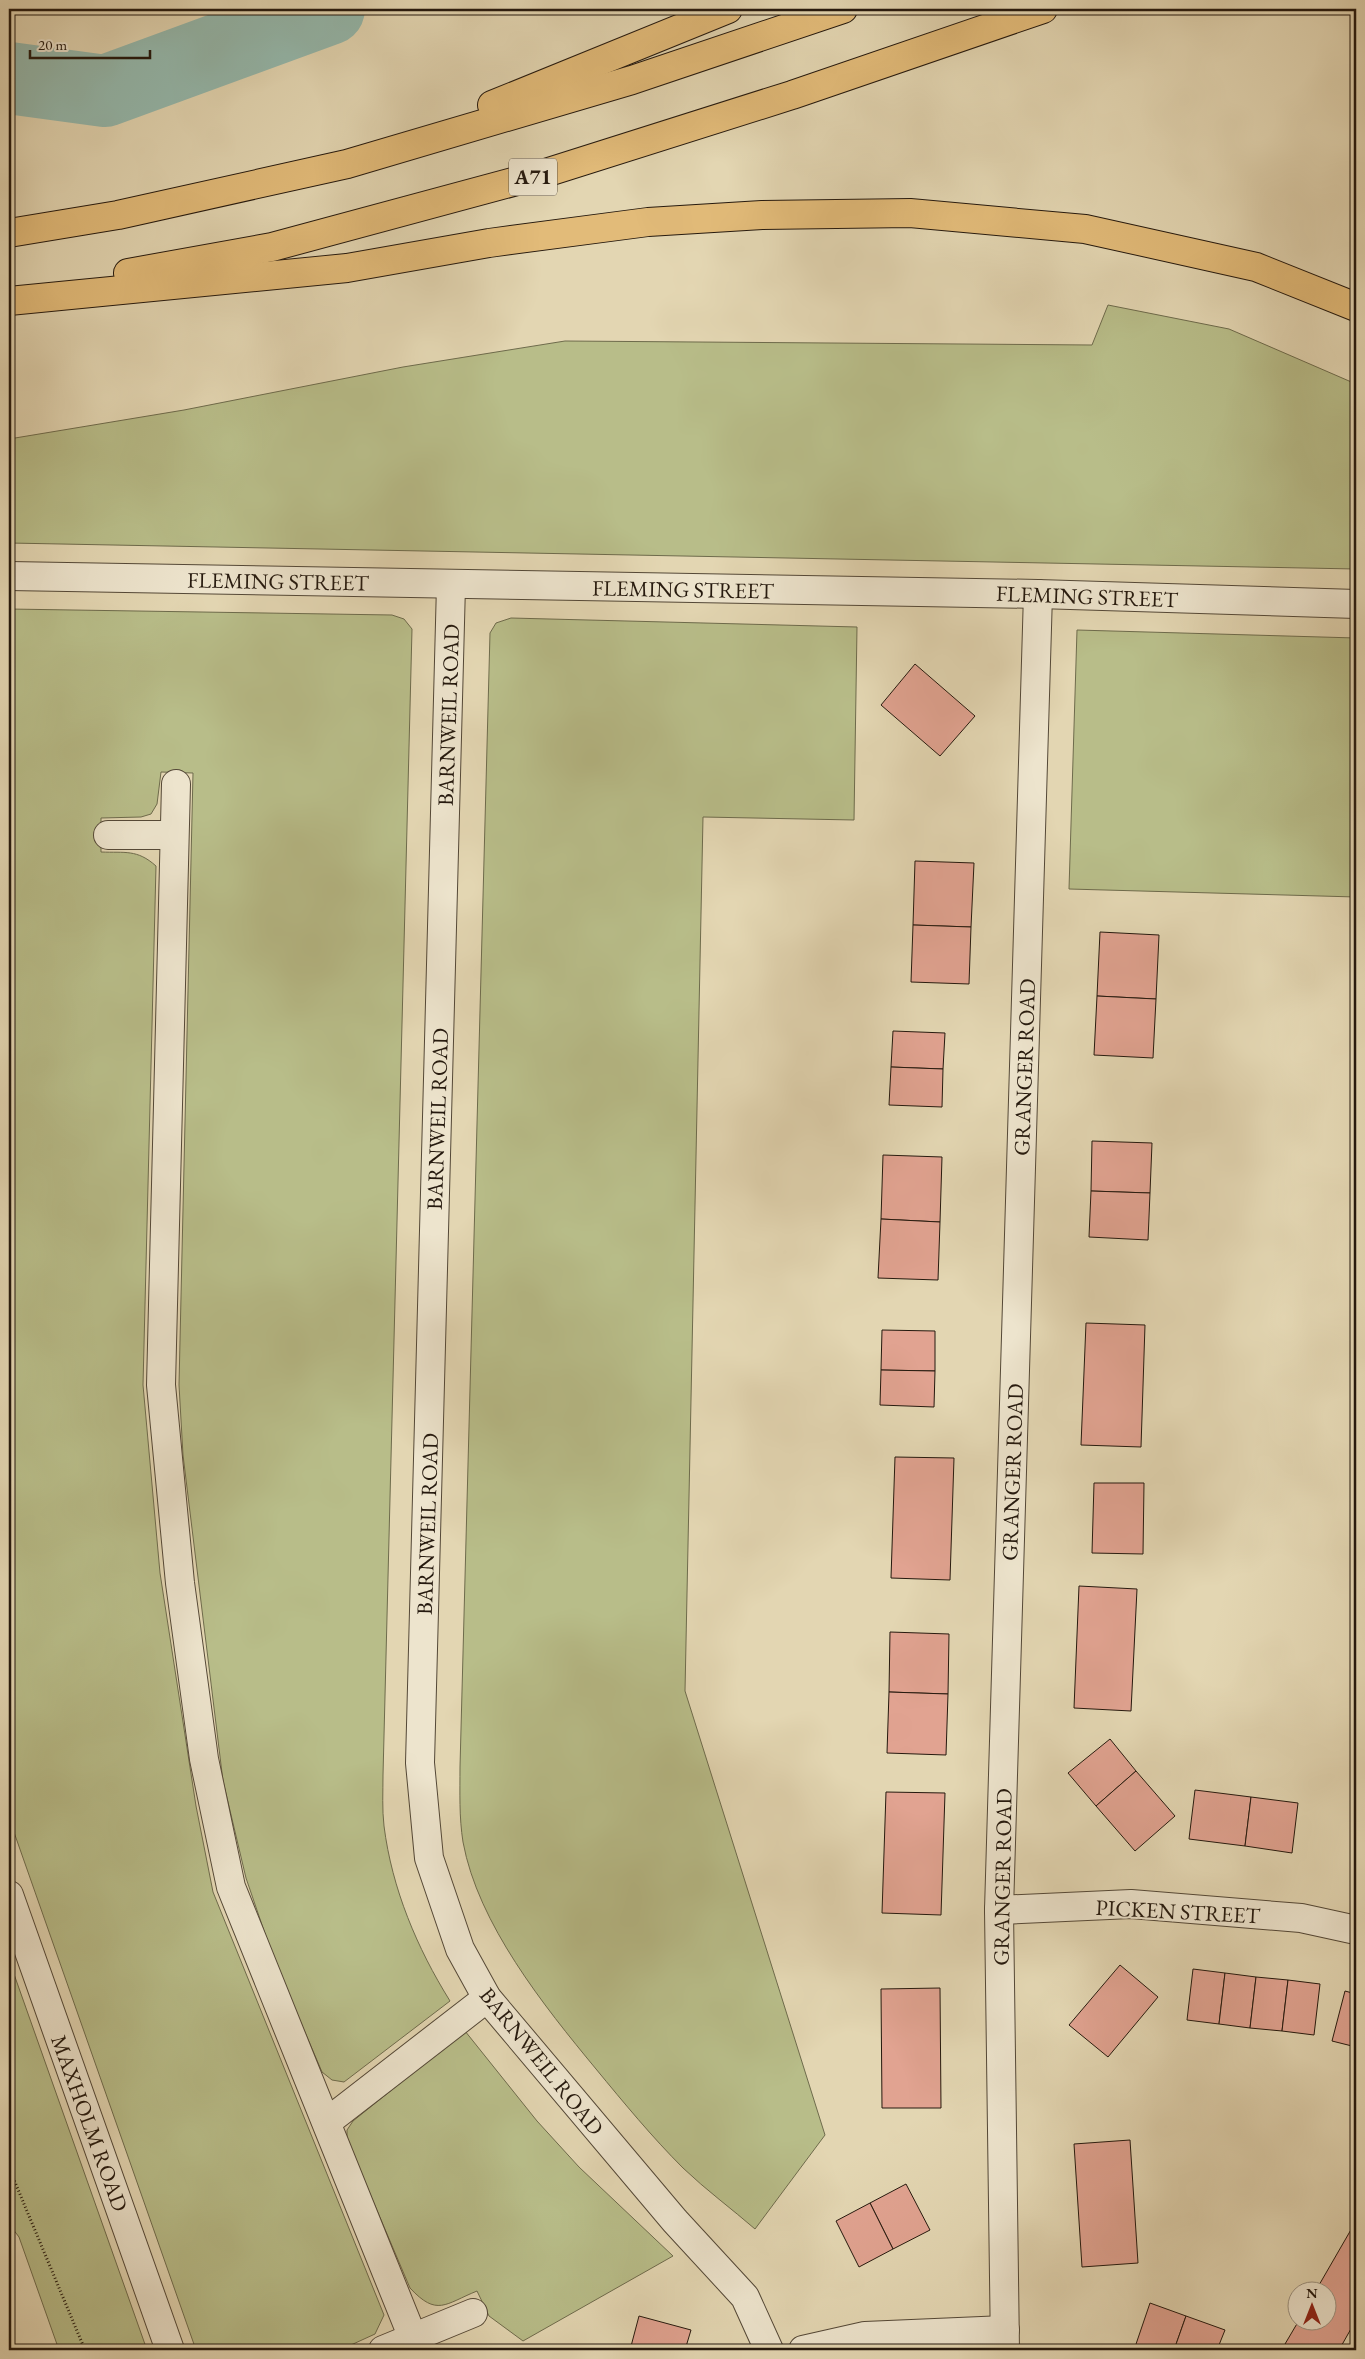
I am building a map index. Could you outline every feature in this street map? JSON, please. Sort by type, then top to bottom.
[{"type":"main road","points":[[347,164],[728,9]]},
{"type":"main road","points":[[9,233],[118,215],[347,164],[632,80],[843,9]]},
{"type":"main road","name":"A71","points":[[9,294],[272,247],[539,175],[792,95],[1043,9]]},
{"type":"main road","points":[[9,301],[347,268],[489,243],[648,222],[762,215],[910,213],[1084,229],[1256,267],[1356,307]]},
{"type":"street","name":"FLEMING STREET","points":[[9,576],[1038,594],[1356,604]]},
{"type":"street","name":"BARNWEIL ROAD","points":[[451,585],[420,1764],[429,1858],[460,1949],[487,1998],[675,2221],[745,2298],[769,2350]]},
{"type":"street","name":"GRANGER ROAD","points":[[1005,2340],[999,1910],[1038,594]]},
{"type":"street","points":[[176,784],[161,1384],[180,1583],[204,1759],[231,1887],[413,2338]]},
{"type":"street","points":[[108,835],[174,835]]},
{"type":"street","name":"MAXHOLM ROAD","points":[[9,1895],[170,2350]]},
{"type":"street","name":"PICKEN STREET","points":[[999,1910],[1132,1904],[1301,1918],[1356,1930]]},
{"type":"street","points":[[327,2122],[487,1998]]},
{"type":"street","points":[[383,2350],[473,2313]]},
{"type":"street","points":[[803,2350],[865,2336],[1005,2340]]},
{"type":"path","points":[[9,2168],[86,2350]]},
{"type":"green space","points":[[1108,305],[1229,329],[1356,384],[1356,569],[9,543],[9,439],[184,410],[403,367],[565,341],[1092,345]]},
{"type":"green space","points":[[9,609],[392,615],[404,619],[412,629],[383,1807],[388,1849],[400,1895],[417,1939],[450,2001],[344,2082],[332,2080],[322,2072],[274,1960],[246,1878],[223,1781],[183,1455],[179,1385],[193,773],[161,772],[157,804],[151,814],[141,817],[101,818],[101,852],[137,854],[156,866],[143,1385],[160,1573],[196,1806],[213,1892],[384,2315],[375,2334],[340,2350],[196,2350],[9,1818]]},
{"type":"green space","points":[[511,618],[857,627],[854,820],[703,817],[685,1691],[825,2135],[755,2229],[683,2168],[649,2132],[555,2018],[516,1963],[498,1933],[471,1873],[463,1842],[460,1814],[460,1767],[490,633],[496,623]]},
{"type":"green space","points":[[1077,630],[1356,638],[1356,897],[1069,889]]},
{"type":"green space","points":[[9,1960],[147,2350],[59,2350],[19,2237],[9,2224]]},
{"type":"green space","points":[[465,2031],[537,2121],[579,2167],[673,2256],[523,2341],[489,2316],[477,2291],[449,2303],[435,2305],[427,2303],[410,2288],[347,2140],[347,2130],[353,2121]]},
{"type":"building","points":[[915,664],[975,716],[940,756],[881,705]]},
{"type":"building","points":[[915,861],[974,863],[971,927],[913,925]]},
{"type":"building","points":[[913,925],[971,927],[969,984],[911,982]]},
{"type":"building","points":[[1100,932],[1159,935],[1156,999],[1097,996]]},
{"type":"building","points":[[1097,996],[1156,999],[1153,1058],[1094,1055]]},
{"type":"building","points":[[893,1031],[945,1033],[943,1069],[891,1067]]},
{"type":"building","points":[[891,1067],[943,1069],[942,1107],[889,1105]]},
{"type":"building","points":[[1092,1141],[1152,1143],[1150,1193],[1091,1191]]},
{"type":"building","points":[[883,1155],[942,1157],[940,1222],[881,1219]]},
{"type":"building","points":[[1091,1191],[1150,1193],[1148,1240],[1089,1237]]},
{"type":"building","points":[[881,1219],[940,1222],[938,1280],[878,1278]]},
{"type":"building","points":[[1086,1323],[1145,1325],[1141,1447],[1081,1445]]},
{"type":"building","points":[[882,1330],[935,1331],[935,1371],[881,1370]]},
{"type":"building","points":[[881,1370],[935,1371],[934,1407],[880,1405]]},
{"type":"building","points":[[895,1457],[954,1458],[950,1580],[891,1578]]},
{"type":"building","points":[[1094,1483],[1144,1483],[1143,1554],[1092,1553]]},
{"type":"building","points":[[1079,1586],[1137,1589],[1131,1711],[1074,1708]]},
{"type":"building","points":[[890,1632],[949,1634],[948,1694],[889,1692]]},
{"type":"building","points":[[889,1692],[948,1694],[946,1755],[887,1753]]},
{"type":"building","points":[[1110,1739],[1136,1771],[1096,1806],[1068,1773]]},
{"type":"building","points":[[1136,1771],[1175,1816],[1135,1851],[1096,1806]]},
{"type":"building","points":[[1195,1790],[1251,1797],[1245,1846],[1189,1839]]},
{"type":"building","points":[[886,1792],[945,1793],[941,1915],[882,1913]]},
{"type":"building","points":[[1251,1797],[1298,1803],[1292,1853],[1245,1846]]},
{"type":"building","points":[[1120,1965],[1158,1997],[1108,2057],[1069,2025]]},
{"type":"building","points":[[1193,1969],[1225,1973],[1219,2024],[1187,2020]]},
{"type":"building","points":[[1225,1973],[1256,1977],[1250,2028],[1219,2024]]},
{"type":"building","points":[[1256,1977],[1288,1980],[1282,2031],[1250,2028]]},
{"type":"building","points":[[1288,1980],[1320,1984],[1314,2035],[1282,2031]]},
{"type":"building","points":[[940,1988],[941,2108],[882,2108],[881,1989]]},
{"type":"building","points":[[1345,1991],[1356,1994],[1356,2047],[1332,2041]]},
{"type":"building","points":[[1130,2140],[1138,2263],[1082,2267],[1074,2144]]},
{"type":"building","points":[[906,2184],[930,2230],[893,2249],[870,2203]]},
{"type":"building","points":[[870,2203],[893,2249],[859,2267],[836,2221]]},
{"type":"building","points":[[1356,2221],[1356,2320],[1339,2350],[1297,2350],[1285,2344],[1292,2332],[1338,2332],[1338,2282],[1321,2282]]},
{"type":"building","points":[[1150,2303],[1186,2316],[1174,2350],[1134,2350]]},
{"type":"building","points":[[639,2316],[691,2330],[685,2350],[630,2350]]},
{"type":"building","points":[[1186,2316],[1225,2330],[1217,2350],[1174,2350]]},
{"type":"waterway","points":[[9,78],[105,91],[329,9]]}]
